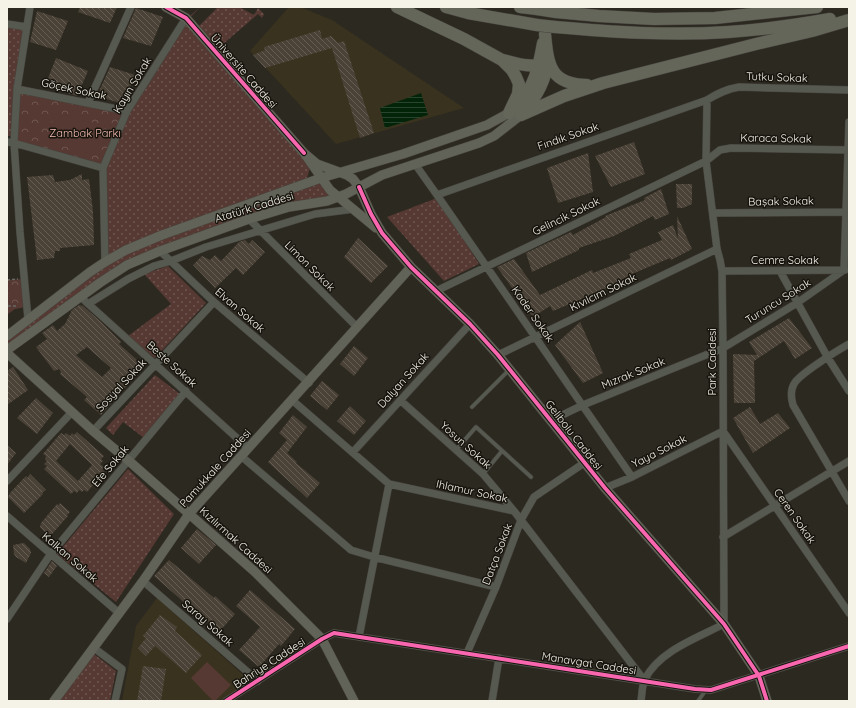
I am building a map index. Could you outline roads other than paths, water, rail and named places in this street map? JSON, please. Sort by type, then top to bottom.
[{"type":"highway","points":[[397,7],[464,39],[502,60],[512,70],[518,84],[518,94],[509,113]]},
{"type":"highway","points":[[446,7],[468,13],[537,25],[550,32],[728,32],[797,25],[849,16]]},
{"type":"highway","points":[[520,7],[599,16],[654,19],[715,18],[817,7]]},
{"type":"highway","points":[[521,114],[564,96],[603,83],[812,31],[849,20]]},
{"type":"highway","points":[[509,113],[528,92],[550,32]]},
{"type":"highway","points":[[521,114],[530,105],[541,88],[546,72],[550,32]]},
{"type":"highway","points":[[502,60],[520,64],[539,65],[544,62],[548,56]]},
{"type":"highway","points":[[548,56],[556,76],[564,81],[572,84],[587,85],[603,83]]},
{"type":"street","points":[[28,319],[10,143],[30,7]]},
{"type":"street","points":[[88,102],[131,7]]},
{"type":"street","name":"Üniversite Caddesi","points":[[166,7],[186,18],[304,153]]},
{"type":"street","name":"Kayın Sokak","points":[[105,262],[103,168],[127,111],[186,18]]},
{"type":"street","points":[[7,24],[27,27]]},
{"type":"street","name":"Tutku Sokak","points":[[707,100],[722,91],[738,87],[849,90]]},
{"type":"street","name":"Göçek Sokak","points":[[17,89],[127,111]]},
{"type":"street","name":"Park Caddesi","points":[[707,100],[706,160],[717,249],[722,271],[724,624]]},
{"type":"street","name":"Fındık Sokak","points":[[437,194],[707,100]]},
{"type":"street","name":"Atatürk Caddesi","points":[[7,336],[105,262],[126,250],[162,235],[321,178],[402,154],[487,125],[509,113]]},
{"type":"street","name":"Atatürk Caddesi","points":[[7,350],[81,298],[101,282],[127,266],[160,251],[249,219],[289,207],[327,201],[338,197],[382,175],[494,136],[521,114]]},
{"type":"street","points":[[847,270],[849,122]]},
{"type":"street","points":[[10,143],[103,168]]},
{"type":"street","name":"Karaca Sokak","points":[[706,160],[715,153],[725,149],[849,150]]},
{"type":"street","points":[[304,153],[317,164],[347,175],[353,179],[359,187]]},
{"type":"street","points":[[304,153],[330,190],[382,233]]},
{"type":"street","name":"Gelincik Sokak","points":[[436,291],[706,160]]},
{"type":"street","name":"Kader Sokak","points":[[415,164],[632,478]]},
{"type":"street","name":"Gelibolu Caddesi","points":[[359,187],[371,214],[382,233],[412,267],[470,324],[498,355],[552,420],[605,488],[724,624],[759,676],[767,701]]},
{"type":"street","points":[[88,304],[128,279],[154,266],[206,247],[315,214],[354,209]]},
{"type":"street","name":"Başak Sokak","points":[[713,213],[848,212]]},
{"type":"street","name":"Limon Sokak","points":[[249,219],[259,231],[357,328]]},
{"type":"street","name":"Kıvılcım Sokak","points":[[498,355],[717,249]]},
{"type":"street","name":"Elvan Sokak","points":[[160,251],[214,302],[309,383]]},
{"type":"street","name":"Pamukkale Caddesi","points":[[54,701],[143,581],[189,514],[309,383],[412,267]]},
{"type":"street","name":"Cemre Sokak","points":[[722,271],[847,270]]},
{"type":"street","name":"Turuncu Sokak","points":[[723,348],[797,303],[847,270]]},
{"type":"street","points":[[780,271],[828,358],[849,391]]},
{"type":"street","name":"Beste Sokak","points":[[81,298],[248,448]]},
{"type":"street","name":"Sosyal Sokak","points":[[93,431],[214,302]]},
{"type":"street","name":"Dalyan Sokak","points":[[353,452],[470,324]]},
{"type":"street","points":[[849,344],[797,379],[791,391],[793,405],[849,501]]},
{"type":"street","name":"Mızrak Sokak","points":[[552,420],[583,405],[723,348]]},
{"type":"street","name":"Kızılırmak Caddesi","points":[[7,353],[93,431],[254,571],[322,639],[354,701]]},
{"type":"street","name":"Efe Sokak","points":[[7,619],[50,555],[186,392]]},
{"type":"street","name":"Ihlamur Sokak","points":[[292,400],[389,484],[514,511],[644,680]]},
{"type":"street","name":"Yosun Sokak","points":[[400,400],[483,474],[514,511]]},
{"type":"street","points":[[7,480],[72,412]]},
{"type":"street","name":"Yaya Sokak","points":[[605,488],[632,478],[723,431]]},
{"type":"street","name":"Ceren Sokak","points":[[723,431],[849,613]]},
{"type":"street","points":[[241,456],[351,550],[496,587]]},
{"type":"street","points":[[723,538],[849,461]]},
{"type":"street","name":"Datça Sokak","points":[[468,653],[496,587],[521,520],[534,497],[584,463]]},
{"type":"street","points":[[359,637],[389,484]]},
{"type":"street","name":"Kalkan Sokak","points":[[7,516],[50,555],[119,613]]},
{"type":"street","name":"Saray Sokak","points":[[143,581],[258,681]]},
{"type":"street","points":[[641,701],[644,680],[653,667],[670,651],[724,624]]},
{"type":"street","name":"Manavgat Caddesi","points":[[322,639],[334,633],[707,690],[759,676],[849,646]]},
{"type":"street","name":"Bahriye Caddesi","points":[[226,701],[322,639]]},
{"type":"street","points":[[94,648],[122,669],[115,701]]},
{"type":"street","points":[[492,701],[499,658]]},
{"type":"lane","points":[[472,407],[510,369]]},
{"type":"lane","points":[[456,450],[476,427],[531,477]]},
{"type":"lane","points":[[483,474],[502,451]]},
{"type":"lane","points":[[698,701],[707,690]]},
{"type":"park label","name":"Zambak Parkı","points":[[85,133]]}]
